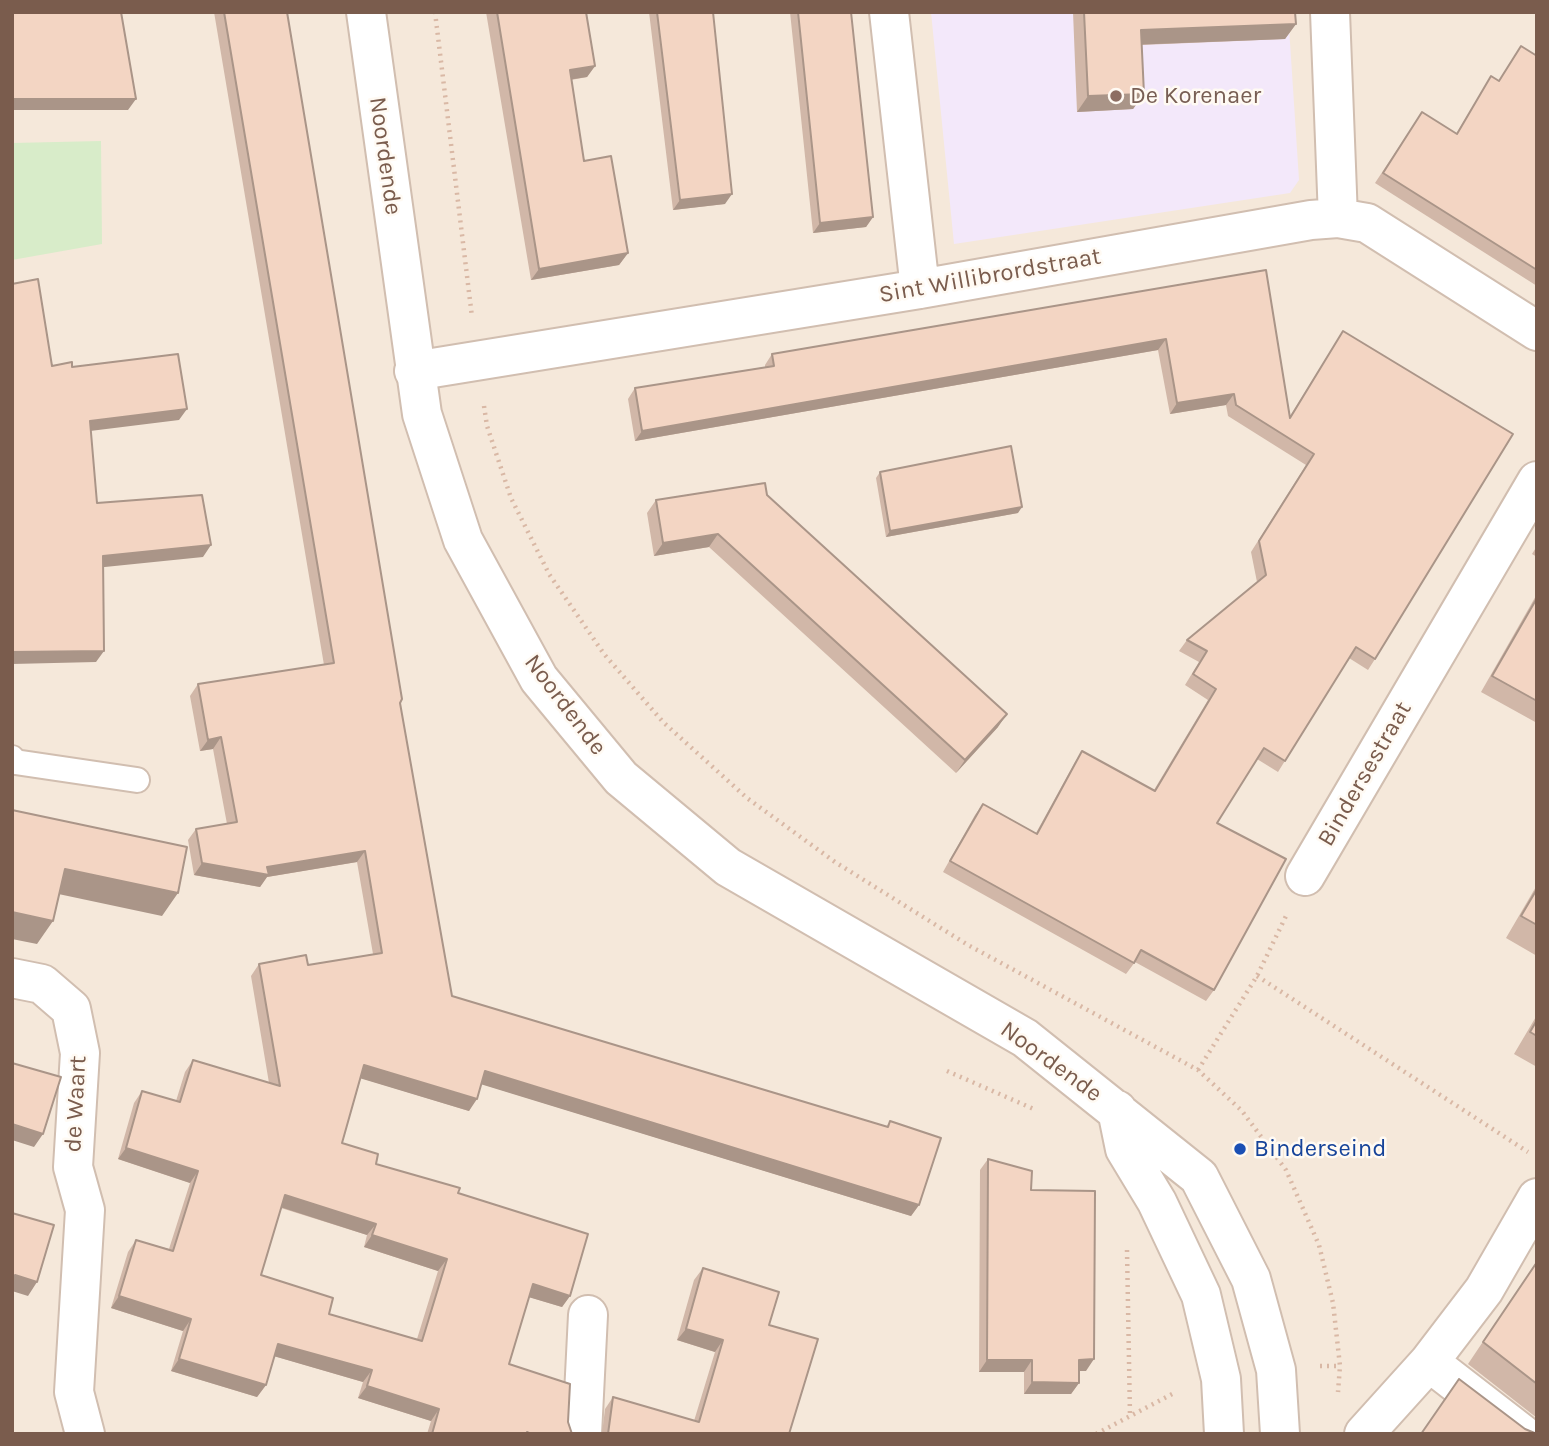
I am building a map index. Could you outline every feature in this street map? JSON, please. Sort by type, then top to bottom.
[{"type":"street","name":"Noordende","points":[[366,12],[414,371],[433,456],[463,540],[539,679],[621,778],[728,867],[1026,1038],[1117,1110]]},
{"type":"street","points":[[888,12],[920,289]]},
{"type":"street","points":[[1330,12],[1338,218]]},
{"type":"street","name":"Sint Willibrordstraat","points":[[414,371],[920,289],[1311,220],[1338,218],[1367,223],[1537,331]]},
{"type":"street","name":"Bindersestraat","points":[[1305,876],[1537,481]]},
{"type":"street","name":"de Waart","points":[[12,978],[43,984],[71,1009],[80,1053],[72,1167],[85,1210],[74,1392],[85,1434]]},
{"type":"street","points":[[1117,1110],[1125,1149],[1157,1202],[1201,1295],[1221,1379],[1224,1434]]},
{"type":"street","points":[[1117,1110],[1199,1177],[1251,1279],[1276,1370],[1280,1434]]},
{"type":"street","points":[[1364,1434],[1429,1362],[1484,1290],[1537,1198]]},
{"type":"street","points":[[582,1434],[588,1315]]},
{"type":"street","points":[[1429,1362],[1522,1434]]},
{"type":"lane","points":[[12,758],[15,762],[137,780]]},
{"type":"path","points":[[435,12],[487,426],[511,498],[543,563],[604,654],[663,722],[747,799],[835,862],[968,945],[1198,1070],[1242,1111],[1286,1170],[1319,1245],[1333,1303],[1340,1366],[1338,1400]]},
{"type":"path","points":[[1198,1070],[1256,976],[1305,876]]},
{"type":"path","points":[[1256,976],[1508,1137],[1537,1159]]},
{"type":"path","points":[[947,1071],[1049,1116]]},
{"type":"path","points":[[1127,1242],[1130,1416]]},
{"type":"shaded area","points":[[12,12],[1537,12],[1537,1434],[12,1434]]},
{"type":"shaded area","name":"De Korenaer","points":[[931,12],[1288,12],[1299,180],[1290,193],[954,244]]},
{"type":"green space","points":[[101,141],[102,244],[12,260],[12,143]]},
{"type":"building","points":[[12,12],[121,12],[136,99],[12,99]]},
{"type":"building","points":[[224,12],[287,12],[402,699],[400,703],[452,996],[888,1127],[890,1121],[941,1138],[919,1205],[485,1071],[477,1099],[364,1065],[342,1143],[378,1154],[376,1164],[460,1188],[458,1193],[588,1234],[570,1296],[533,1284],[509,1364],[570,1384],[568,1422],[572,1434],[432,1434],[439,1409],[367,1386],[372,1370],[278,1344],[266,1385],[179,1359],[191,1319],[119,1296],[136,1240],[173,1251],[198,1171],[126,1148],[142,1091],[180,1102],[193,1060],[280,1086],[259,964],[306,955],[308,965],[382,953],[365,851],[267,867],[269,875],[202,863],[196,829],[237,822],[221,737],[208,740],[198,684],[334,663]],"holes":[[[285,1195],[376,1224],[372,1235],[447,1259],[422,1341],[329,1314],[333,1298],[261,1275]]]},
{"type":"building","points":[[497,12],[586,12],[595,66],[570,70],[584,161],[611,156],[628,253],[539,269]]},
{"type":"building","points":[[657,12],[713,12],[732,194],[680,200]]},
{"type":"building","points":[[798,12],[851,12],[873,217],[820,223]]},
{"type":"building","points":[[1084,12],[1295,12],[1296,24],[1141,30],[1144,94],[1088,96]]},
{"type":"building","points":[[1521,46],[1537,56],[1537,270],[1383,173],[1422,112],[1457,134],[1491,76],[1499,81]]},
{"type":"building","points":[[1266,270],[1290,418],[1343,331],[1513,434],[1375,659],[1356,647],[1285,761],[1264,748],[1217,823],[1286,859],[1214,990],[1141,950],[1134,963],[950,861],[983,804],[1037,834],[1082,751],[1155,791],[1216,689],[1193,674],[1207,651],[1187,640],[1266,575],[1259,541],[1314,454],[1236,405],[1234,394],[1177,403],[1166,339],[642,431],[635,388],[774,366],[772,354]]},
{"type":"building","points":[[38,279],[52,366],[72,362],[72,367],[178,354],[187,409],[90,421],[97,503],[202,495],[211,545],[103,556],[104,651],[12,652],[12,284]]},
{"type":"building","points":[[1011,446],[1022,507],[890,531],[880,472]]},
{"type":"building","points":[[765,483],[767,495],[1007,714],[965,760],[718,534],[663,543],[656,500]]},
{"type":"building","points":[[1537,598],[1537,701],[1492,676]]},
{"type":"building","points":[[12,810],[187,847],[178,893],[65,869],[53,921],[12,912]]},
{"type":"building","points":[[1537,889],[1537,925],[1521,916]]},
{"type":"building","points":[[1537,1020],[1537,1036],[1530,1032]]},
{"type":"building","points":[[12,1063],[61,1077],[43,1134],[12,1124]]},
{"type":"building","points":[[988,1159],[1032,1171],[1031,1190],[1095,1191],[1094,1359],[1079,1360],[1079,1383],[1032,1382],[1032,1360],[987,1360]]},
{"type":"building","points":[[12,1213],[54,1225],[37,1282],[15,1275],[12,1283]]},
{"type":"building","points":[[1537,1262],[1537,1384],[1483,1342]]},
{"type":"building","points":[[703,1268],[779,1292],[769,1325],[818,1339],[789,1434],[608,1434],[613,1397],[699,1422],[723,1340],[686,1329]]},
{"type":"building","points":[[1459,1379],[1525,1429],[1537,1434],[1421,1434]]},
{"type":"place","name":"De Korenaer","points":[[1116,96]]},
{"type":"place","name":"Binderseind","points":[[1240,1149]]}]
